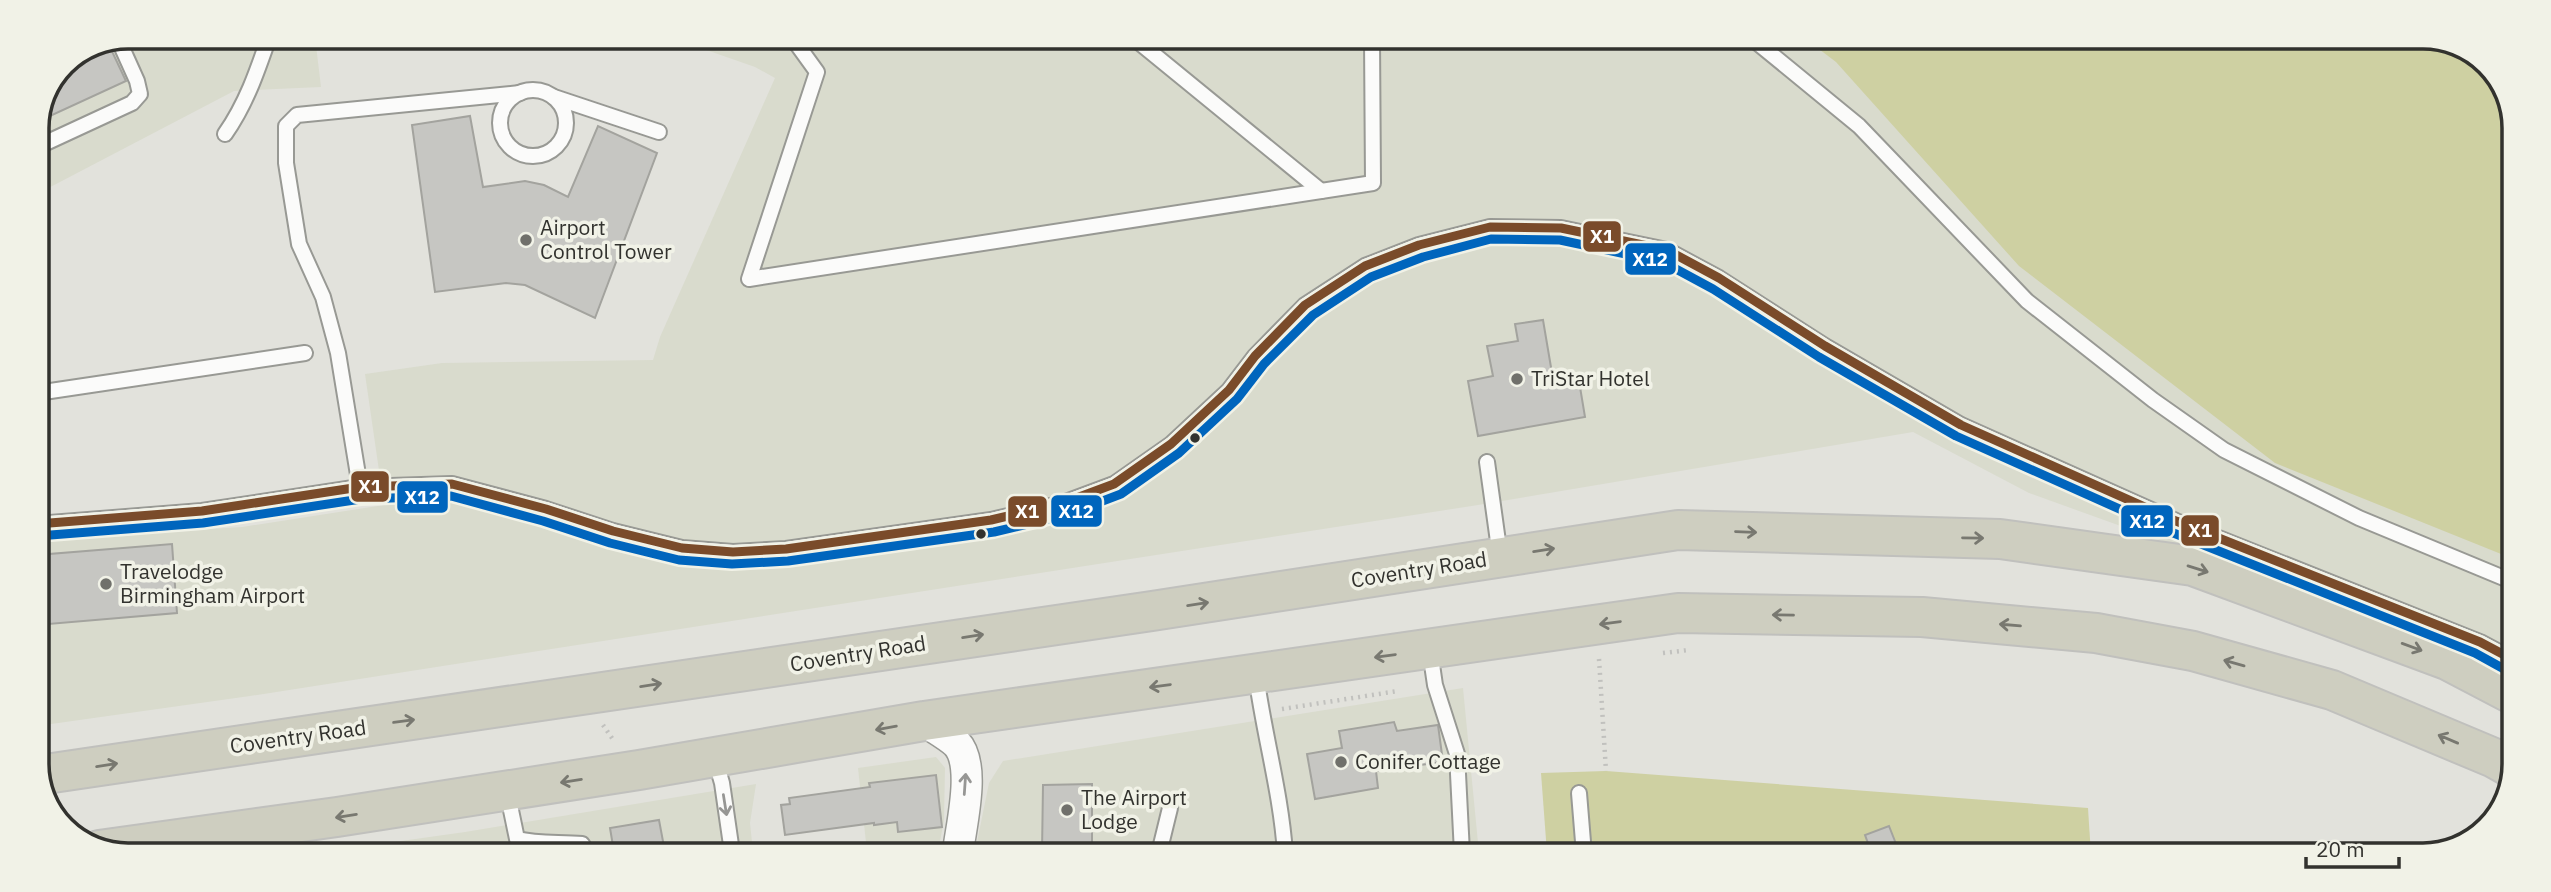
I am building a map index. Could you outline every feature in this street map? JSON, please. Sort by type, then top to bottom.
[{"type":"highway","name":"Coventry Road","points":[[50,773],[1678,530],[2000,539],[2193,566],[2447,660],[2502,689]]},
{"type":"highway","points":[[212,843],[276,839],[507,790],[715,758],[924,721],[1256,674],[1433,667],[1678,613],[1922,617],[2095,633],[2193,651],[2332,690],[2502,762]]},
{"type":"street","points":[[924,721],[957,744],[965,759],[967,780],[959,843]]},
{"type":"lane","points":[[225,134],[242,109],[265,49]]},
{"type":"lane","points":[[800,49],[817,72],[749,279],[1373,183],[1372,49]]},
{"type":"lane","points":[[1147,49],[1321,191]]},
{"type":"lane","points":[[1765,49],[1859,126],[2027,301],[2153,400],[2224,450],[2359,518],[2502,577]]},
{"type":"lane","points":[[49,141],[132,103],[140,94],[123,50]]},
{"type":"lane","points":[[360,487],[338,353],[323,297],[299,244],[286,163],[286,126],[297,115],[520,93],[542,91],[560,103],[565,113],[564,134],[551,151],[530,156],[520,153],[511,147],[500,128],[505,107],[520,93]]},
{"type":"lane","points":[[551,96],[659,132]]},
{"type":"lane","points":[[49,523],[202,512],[360,487],[452,484],[546,509],[612,531],[682,548],[733,552],[786,549],[991,520],[1063,503],[1114,484],[1181,435],[1229,390],[1255,356],[1306,305],[1365,266],[1419,244],[1490,227],[1561,228],[1667,250],[1719,278],[1825,346],[1961,425],[2176,521],[2480,642],[2502,654]]},
{"type":"lane","points":[[49,391],[305,353]]},
{"type":"lane","points":[[1487,462],[1501,557]]},
{"type":"lane","points":[[1433,667],[1457,754],[1461,843]]},
{"type":"lane","points":[[1256,674],[1284,843]]},
{"type":"lane","points":[[715,758],[722,783],[731,843]]},
{"type":"lane","points":[[507,790],[510,816],[517,839],[531,843]]},
{"type":"lane","points":[[1579,793],[1583,843]]},
{"type":"lane","points":[[1161,843],[1170,808]]},
{"type":"lane","points":[[546,843],[569,843]]},
{"type":"path","points":[[1651,654],[1690,650]]},
{"type":"path","points":[[1606,771],[1599,659],[1612,658]]},
{"type":"path","points":[[1261,712],[1433,667]]},
{"type":"path","points":[[583,695],[610,736],[639,770]]},
{"type":"shaded area","points":[[128,49],[316,49],[321,87],[234,91],[49,188],[49,128],[55,98],[62,84],[84,62],[98,55]]},
{"type":"shaded area","points":[[703,49],[2423,49],[2448,53],[2471,65],[2486,80],[2496,98],[2502,123],[2502,673],[2179,547],[2029,493],[1913,432],[1478,505],[250,696],[49,724],[49,539],[242,527],[384,505],[365,374],[442,363],[653,360],[660,337],[775,78],[755,67]]},
{"type":"shaded area","points":[[1463,688],[1478,843],[977,843],[989,783],[1003,761]]},
{"type":"shaded area","points":[[936,757],[945,768],[944,820],[940,843],[866,843],[858,768]]},
{"type":"shaded area","points":[[756,784],[750,823],[752,843],[387,843]]},
{"type":"green space","points":[[1819,49],[2423,49],[2448,53],[2471,65],[2486,80],[2496,98],[2502,123],[2502,554],[2275,463],[2019,266],[1836,62]]},
{"type":"green space","points":[[1606,771],[2088,808],[2090,843],[1546,843],[1541,773]]},
{"type":"building","points":[[112,51],[126,81],[51,116],[62,84],[84,62],[98,55]]},
{"type":"building","name":"Airport Control Tower","points":[[470,116],[483,187],[525,181],[544,185],[568,197],[598,126],[657,153],[595,318],[525,285],[506,283],[435,292],[412,125]]},
{"type":"building","name":"TriStar Hotel","points":[[1543,320],[1554,385],[1579,381],[1585,417],[1478,436],[1468,381],[1493,376],[1487,346],[1518,341],[1515,324]]},
{"type":"building","name":"Travelodge Birmingham Airport","points":[[172,544],[177,613],[49,624],[49,554]]},
{"type":"building","points":[[1394,722],[1397,731],[1438,725],[1443,762],[1376,771],[1378,788],[1315,799],[1307,754],[1342,748],[1339,731]]},
{"type":"building","points":[[936,775],[942,827],[898,832],[897,822],[874,823],[785,835],[781,805],[790,804],[789,798],[870,787],[869,783]]},
{"type":"building","name":"The Airport Lodge","points":[[1092,784],[1092,843],[1042,843],[1043,785]]},
{"type":"building","points":[[659,820],[663,843],[612,843],[610,828]]},
{"type":"building","points":[[1889,826],[1896,843],[1868,843],[1865,835]]},
{"type":"transit line","name":"X1","points":[[49,523],[202,511],[360,487],[452,484],[546,509],[613,531],[682,548],[733,552],[786,549],[991,520],[1063,503],[1114,484],[1171,444],[1229,390],[1255,356],[1305,305],[1365,266],[1419,245],[1490,227],[1561,228],[1667,250],[1719,278],[1825,346],[1961,425],[2176,521],[2480,642],[2502,654]]},
{"type":"transit line","name":"X12","points":[[49,535],[203,523],[361,499],[451,496],[543,521],[610,543],[679,560],[732,564],[788,561],[994,532],[1066,515],[1121,494],[1179,453],[1237,399],[1264,364],[1313,315],[1371,277],[1423,257],[1491,239],[1560,240],[1663,262],[1713,289],[1819,357],[1956,436],[2171,532],[2475,653],[2502,668]]},
{"type":"place","name":"Airport Control Tower","points":[[526,240]]},
{"type":"place","name":"TriStar Hotel","points":[[1517,379]]},
{"type":"place","name":"Travelodge Birmingham Airport","points":[[106,584]]},
{"type":"place","name":"Conifer Cottage","points":[[1341,762]]},
{"type":"place","name":"The Airport Lodge","points":[[1067,810]]}]
